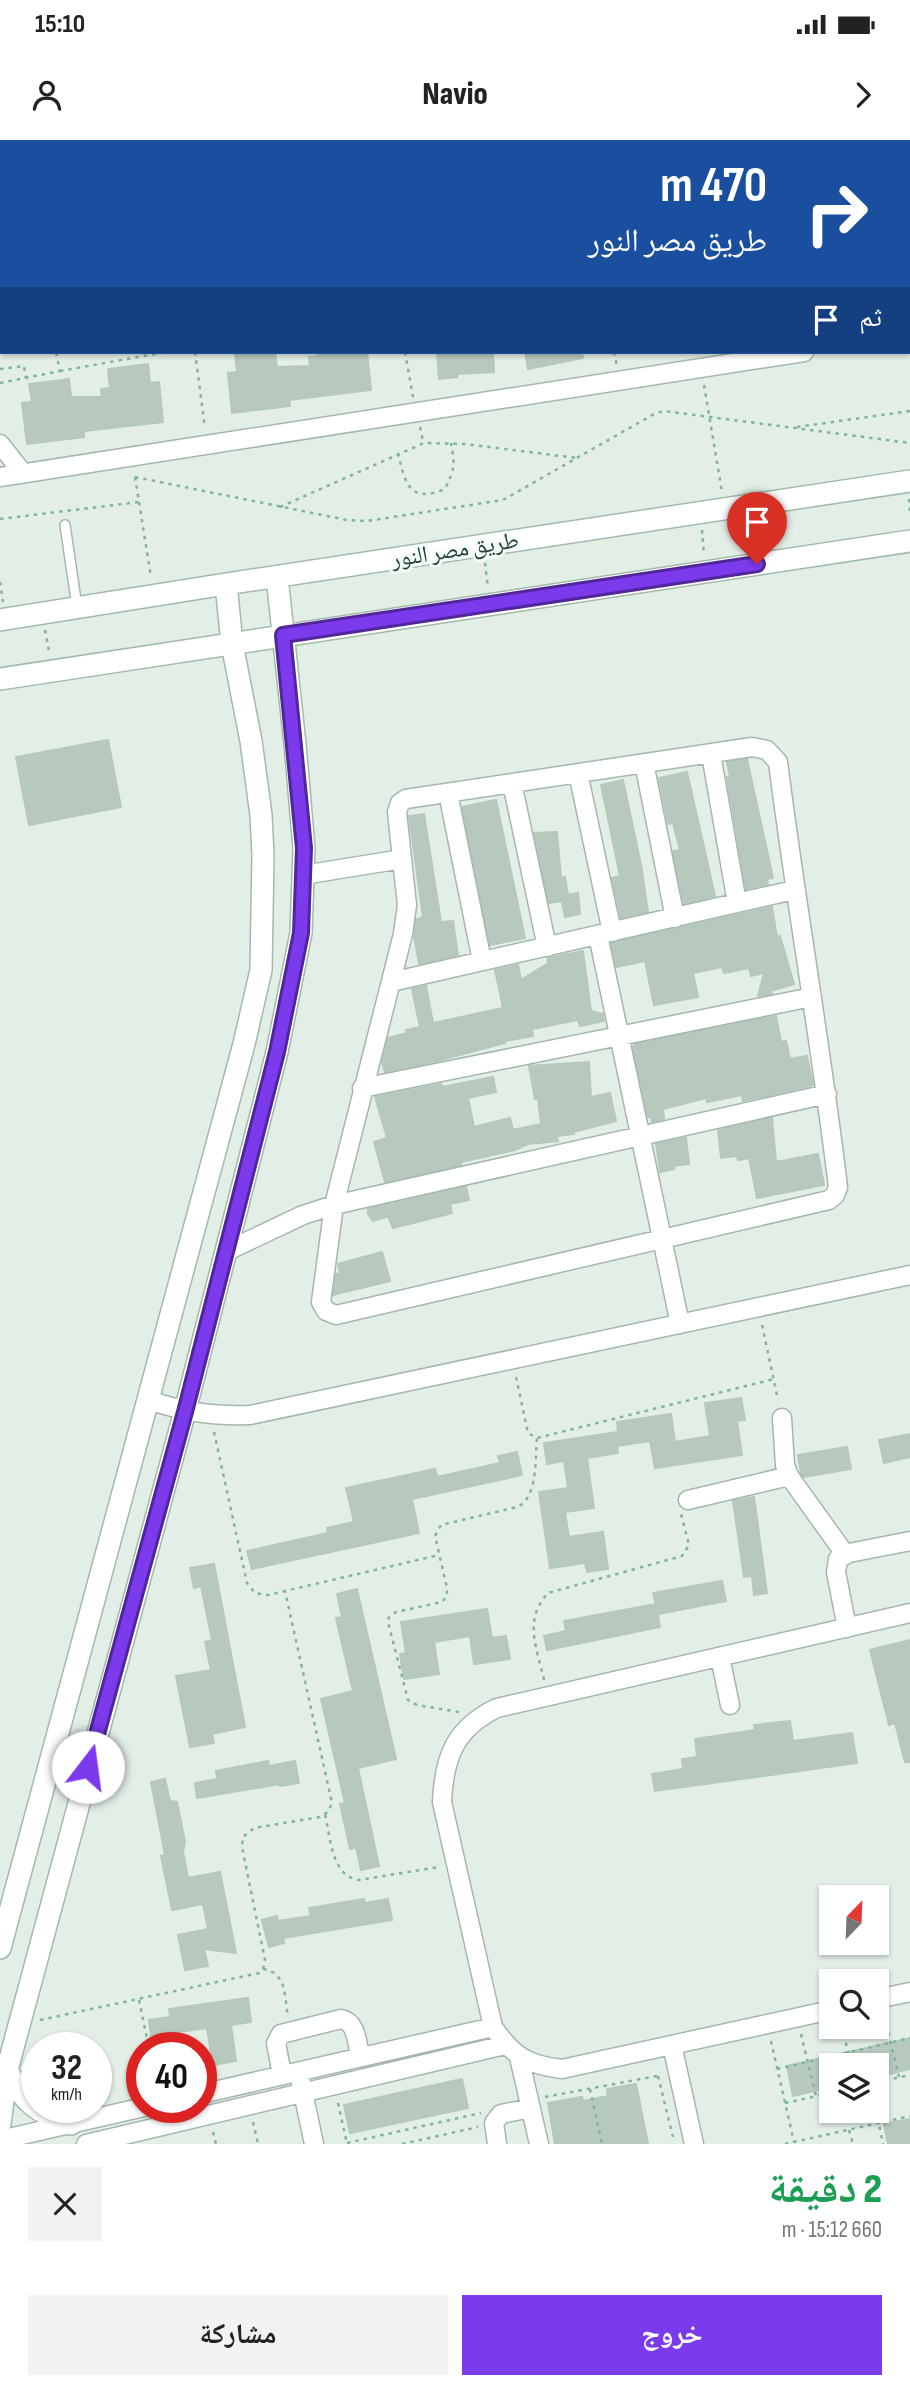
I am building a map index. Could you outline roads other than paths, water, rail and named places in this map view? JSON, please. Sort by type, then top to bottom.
[{"type":"street","points":[[0,477],[791,354]]},
{"type":"street","points":[[0,444],[23,473]]},
{"type":"street","name":"طريق مصر النور","points":[[0,620],[910,481]]},
{"type":"street","points":[[0,679],[910,541]]},
{"type":"street","points":[[0,2124],[7,2070],[185,1412],[277,1052],[301,933],[304,848],[277,577]]},
{"type":"street","points":[[0,1948],[244,1044],[261,970],[261,815],[251,740],[232,644],[226,584]]},
{"type":"street","points":[[752,747],[767,750],[778,762],[794,890],[827,1094],[838,1187],[835,1195],[829,1200],[336,1315],[326,1311],[320,1302],[334,1205],[391,982],[407,905],[397,812],[400,803],[406,799],[711,754],[752,747]]},
{"type":"street","points":[[711,754],[737,904]]},
{"type":"street","points":[[644,764],[675,918]]},
{"type":"street","points":[[578,774],[619,1037],[680,1324]]},
{"type":"street","points":[[512,783],[547,947]]},
{"type":"street","points":[[448,793],[482,961]]},
{"type":"street","points":[[303,875],[402,859]]},
{"type":"street","points":[[391,982],[794,890]]},
{"type":"street","points":[[362,1088],[812,997]]},
{"type":"street","points":[[225,1252],[303,1216],[334,1205],[827,1094]]},
{"type":"street","points":[[148,1400],[185,1412],[210,1415],[260,1413],[910,1276]]},
{"type":"street","points":[[782,1418],[785,1465],[789,1476],[845,1554]]},
{"type":"street","points":[[688,1500],[789,1476]]},
{"type":"street","points":[[847,1628],[836,1565],[838,1559],[845,1554],[910,1541]]},
{"type":"street","points":[[539,2144],[536,2106],[512,2051],[493,2027],[442,1802],[443,1772],[454,1746],[481,1715],[497,1707],[910,1613]]},
{"type":"street","points":[[720,1657],[730,1704]]},
{"type":"street","points":[[889,1997],[910,1992]]},
{"type":"street","points":[[86,2144],[334,2086],[512,2051],[540,2066],[562,2069],[819,2012]]},
{"type":"street","points":[[314,2144],[303,2093],[290,2073],[277,2040],[283,2032],[341,2019],[348,2020],[353,2026],[360,2057]]},
{"type":"street","points":[[217,2090],[493,2027]]},
{"type":"street","points":[[672,2045],[694,2144]]},
{"type":"street","points":[[7,2070],[16,2089],[31,2105],[50,2117],[71,2124]]},
{"type":"street","points":[[497,2144],[498,2119],[536,2106]]},
{"type":"street","points":[[0,2140],[126,2111]]},
{"type":"lane","points":[[65,525],[77,608]]}]
